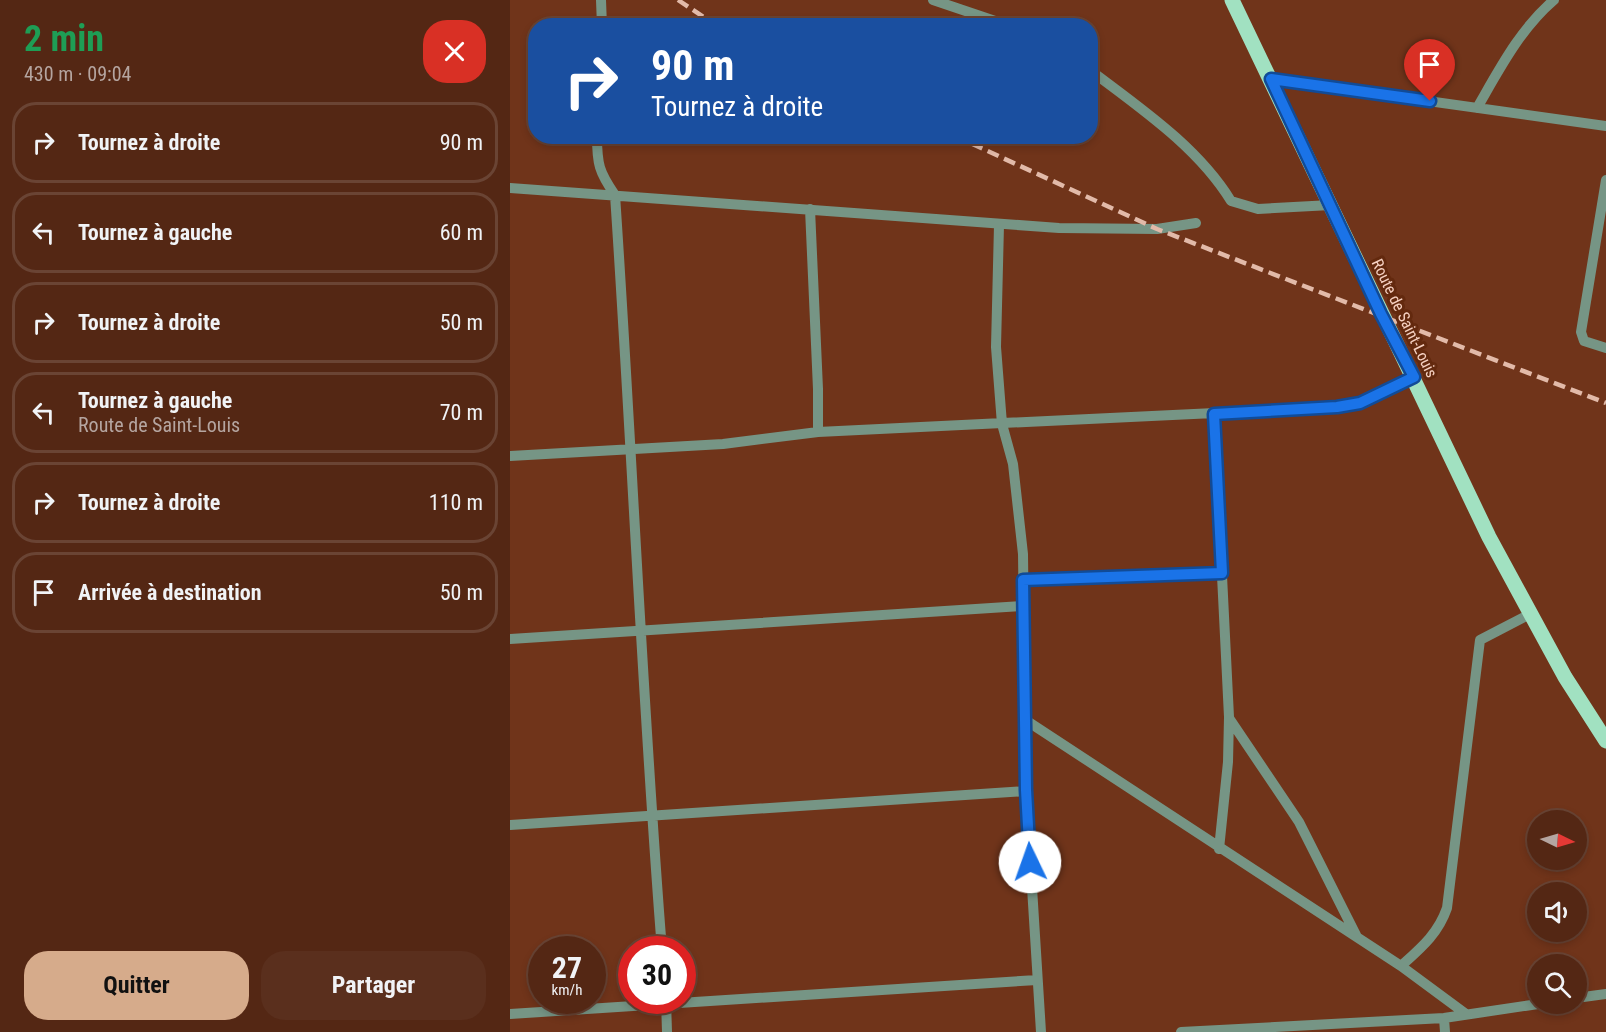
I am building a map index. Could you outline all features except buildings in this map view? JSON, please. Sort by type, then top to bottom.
[{"type":"main road","name":"Route de Saint-Louis","points":[[1232,0],[1489,537],[1565,677],[1606,741]]},
{"type":"street","points":[[601,0],[602,18]]},
{"type":"street","points":[[933,0],[986,18]]},
{"type":"street","points":[[1477,108],[1522,36],[1539,13],[1554,0]]},
{"type":"street","points":[[1098,76],[1185,146],[1221,184],[1231,201],[1258,209],[1331,206]]},
{"type":"street","points":[[1271,79],[1606,126]]},
{"type":"street","points":[[597,144],[597,161],[601,176],[615,195],[643,632],[651,815],[661,936]]},
{"type":"street","points":[[1606,180],[1581,332],[1584,341],[1606,348]]},
{"type":"street","points":[[510,188],[999,225],[1157,229],[1196,223]]},
{"type":"street","points":[[810,209],[818,432]]},
{"type":"street","points":[[999,225],[996,323],[1002,424],[1013,464],[1023,554],[1027,721],[1026,790],[1041,1032]]},
{"type":"street","points":[[510,456],[723,444],[818,432],[1337,407],[1360,403],[1414,377]]},
{"type":"street","points":[[1214,414],[1229,717],[1228,762],[1219,849]]},
{"type":"street","points":[[1023,580],[1222,573]]},
{"type":"street","points":[[510,639],[1023,606]]},
{"type":"street","points":[[1401,966],[1430,940],[1442,925],[1447,908],[1480,640],[1530,614]]},
{"type":"street","points":[[1229,717],[1299,822],[1357,938]]},
{"type":"street","points":[[1027,721],[1219,849],[1401,966],[1466,1014]]},
{"type":"street","points":[[510,825],[1026,790]]},
{"type":"street","points":[[696,1000],[1037,980]]},
{"type":"street","points":[[1587,997],[1606,994]]},
{"type":"street","points":[[510,1014],[618,1006]]},
{"type":"street","points":[[1181,1032],[1444,1018],[1527,1006]]},
{"type":"street","points":[[667,1014],[668,1032]]},
{"type":"street","points":[[1444,1018],[1445,1032]]},
{"type":"railway","points":[[678,0],[705,18]]},
{"type":"railway","points":[[972,144],[1157,229],[1606,403]]},
{"type":"route","points":[[1030,862],[1026,790],[1027,721],[1023,580],[1222,573],[1214,414],[1337,407],[1360,403],[1385,393],[1414,377],[1381,314],[1271,79],[1430,101]]}]
